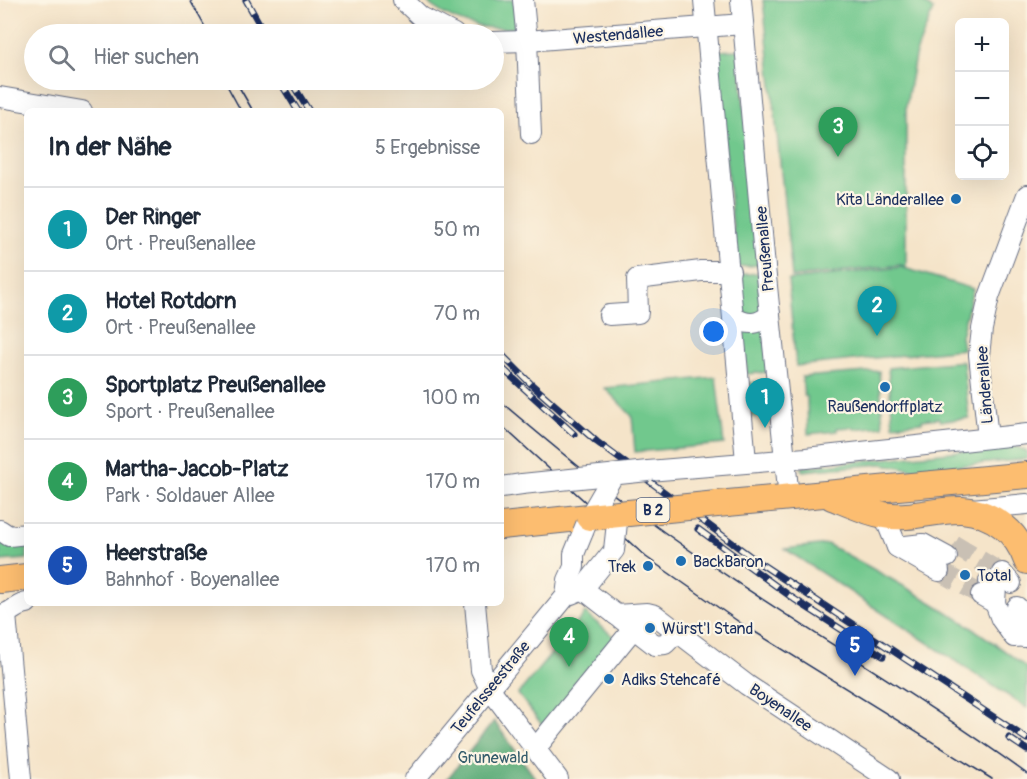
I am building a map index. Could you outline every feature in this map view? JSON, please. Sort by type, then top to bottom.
[{"type":"main road","name":"B 2","points":[[504,526],[579,523],[618,514],[1027,475]]},
{"type":"main road","points":[[824,495],[884,515],[902,516],[962,510],[985,516],[1010,531],[1022,547],[1027,561]]},
{"type":"main road","points":[[0,580],[24,577]]},
{"type":"street","points":[[403,0],[421,16],[436,24]]},
{"type":"street","points":[[523,0],[531,134]]},
{"type":"street","points":[[704,0],[746,461]]},
{"type":"street","name":"Preußenallee","points":[[741,0],[789,498]]},
{"type":"street","name":"Westendallee","points":[[504,42],[743,24]]},
{"type":"street","points":[[0,97],[64,108]]},
{"type":"street","name":"Länderallee","points":[[988,438],[979,355],[982,330],[989,297],[1027,195]]},
{"type":"street","points":[[609,315],[638,312],[638,279],[701,271],[730,271]]},
{"type":"street","points":[[734,317],[743,324],[761,322],[770,314]]},
{"type":"street","points":[[504,487],[746,461],[1022,436]]},
{"type":"street","name":"Teufelsseestraße","points":[[574,592],[568,580],[574,567],[579,523],[614,474]]},
{"type":"street","points":[[962,510],[1027,504]]},
{"type":"street","name":"Teufelsseestraße","points":[[415,779],[574,592],[614,550],[618,514]]},
{"type":"street","points":[[884,515],[897,547]]},
{"type":"street","points":[[0,530],[9,536],[24,534]]},
{"type":"street","points":[[923,544],[946,557],[897,547],[923,544]]},
{"type":"street","points":[[996,584],[1001,619],[1014,637],[1026,636],[1017,607]]},
{"type":"street","points":[[574,592],[616,615],[655,645],[665,644],[677,632]]},
{"type":"street","points":[[21,779],[3,615],[24,603]]},
{"type":"street","points":[[475,606],[481,670],[490,689],[558,779]]},
{"type":"street","name":"Boyenallee","points":[[616,615],[647,613],[656,615],[747,685],[889,779]]},
{"type":"street","points":[[536,748],[633,629]]},
{"type":"green space","points":[[424,0],[514,0],[517,28],[504,28],[504,24],[468,24],[445,15]]},
{"type":"green space","points":[[763,0],[920,0],[933,10],[915,56],[906,106],[906,267],[901,265],[792,277]]},
{"type":"green space","points":[[739,50],[758,265],[737,267],[715,51]]},
{"type":"green space","points":[[901,267],[973,289],[961,336],[963,349],[796,366],[788,280]]},
{"type":"green space","points":[[758,273],[762,308],[755,316],[745,314],[738,275]]},
{"type":"green space","points":[[764,327],[769,372],[747,374],[742,329]]},
{"type":"green space","points":[[963,361],[969,418],[940,421],[939,418],[893,425],[888,368]]},
{"type":"green space","points":[[879,371],[883,426],[837,428],[837,431],[808,434],[807,397],[804,396],[802,377]]},
{"type":"green space","points":[[716,377],[724,444],[635,452],[632,416],[605,388]]},
{"type":"green space","points":[[770,381],[773,415],[751,417],[748,383]]},
{"type":"green space","points":[[1011,446],[1027,452],[1027,459],[917,470],[882,464],[803,471],[801,469],[803,467]]},
{"type":"green space","points":[[24,540],[24,559],[0,561],[0,542]]},
{"type":"green space","points":[[827,544],[955,617],[1027,668],[1027,708],[785,549]]},
{"type":"green space","points":[[585,613],[618,640],[546,730],[518,694]]},
{"type":"green space","name":"Grunewald","points":[[494,721],[536,779],[447,779]]},
{"type":"tunnel","points":[[954,545],[996,570]]},
{"type":"tunnel","points":[[939,571],[981,595]]},
{"type":"tram line","points":[[190,0],[203,24]]},
{"type":"tram line","points":[[229,90],[239,108]]},
{"type":"tram line","points":[[241,90],[251,108]]},
{"type":"tram line","points":[[504,405],[606,488],[689,550],[932,708],[1027,774]]},
{"type":"tram line","points":[[504,428],[646,557],[742,624],[992,779]]},
{"type":"railway","points":[[246,0],[259,24]]},
{"type":"railway","points":[[285,90],[296,108]]},
{"type":"railway","points":[[296,90],[307,108]]},
{"type":"railway","points":[[504,357],[597,442],[758,562],[1027,739]]},
{"type":"railway","points":[[504,370],[574,434]]},
{"type":"railway","points":[[698,529],[794,599],[883,656]]},
{"type":"railway","points":[[1009,738],[1027,750]]},
{"type":"place","name":"Sportplatz Preußenallee","points":[[838,157]]},
{"type":"place","name":"Kita Länderallee","points":[[956,199]]},
{"type":"place","name":"Hotel Rotdorn","points":[[877,336]]},
{"type":"place","name":"Raußendorffplatz","points":[[885,387]]},
{"type":"place","name":"Der Ringer","points":[[765,428]]},
{"type":"place","name":"BackBaron","points":[[681,561]]},
{"type":"place","name":"Trek","points":[[648,566]]},
{"type":"place","name":"Total","points":[[965,575]]},
{"type":"place","name":"Würst'l Stand","points":[[650,628]]},
{"type":"place","name":"Martha-Jacob-Platz","points":[[569,667]]},
{"type":"place","name":"Heerstraße","points":[[855,676]]},
{"type":"place","name":"Adiks Stehcafé","points":[[609,679]]}]
